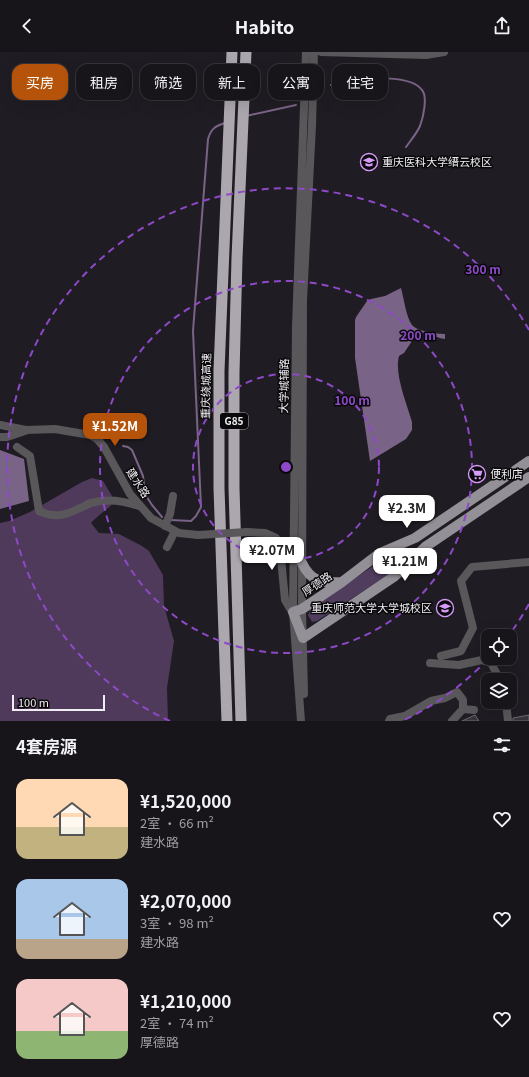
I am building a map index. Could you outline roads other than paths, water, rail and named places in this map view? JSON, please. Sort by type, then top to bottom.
[{"type":"highway","name":"重庆绕城高速","points":[[227,721],[219,488],[219,371],[232,52]]},
{"type":"highway","name":"G85","points":[[241,721],[234,488],[234,373],[237,258],[246,52]]},
{"type":"main road","name":"厚德路","points":[[297,611],[342,582],[380,553],[415,538],[529,461]]},
{"type":"main road","points":[[297,611],[303,638],[395,576],[425,547],[529,477]]},
{"type":"main road","points":[[302,563],[306,572],[314,579],[329,582],[342,582]]},
{"type":"street","name":"大学城辅路","points":[[301,721],[297,611],[296,326],[306,52]]},
{"type":"street","name":"大学城辅路","points":[[297,611],[302,563],[303,300],[312,126],[314,52]]},
{"type":"street","points":[[321,52],[426,55],[444,52]]},
{"type":"street","name":"建水路","points":[[0,425],[26,430],[55,429],[90,435],[97,439],[104,447],[130,494],[139,506],[151,518],[175,531],[198,535],[247,532],[265,533],[276,538],[280,548],[285,600],[297,611]]},
{"type":"street","points":[[0,437],[7,437],[26,430]]},
{"type":"street","points":[[16,447],[30,456],[39,511],[48,515],[62,516],[91,503],[107,500],[124,501],[139,506]]},
{"type":"street","points":[[165,526],[170,514],[173,496]]},
{"type":"street","points":[[167,547],[175,531]]},
{"type":"street","points":[[441,656],[461,651],[473,628],[461,581],[472,567],[529,562]]},
{"type":"street","points":[[303,638],[305,721]]},
{"type":"street","points":[[430,663],[459,665],[482,660],[491,663],[496,673]]},
{"type":"street","points":[[390,721],[405,716],[431,700],[445,698],[457,692],[463,700],[463,709],[452,721]]},
{"type":"street","points":[[463,709],[474,710]]},
{"type":"street","points":[[507,709],[508,721]]},
{"type":"waterway","points":[[331,85],[346,81],[381,78],[400,80],[417,85],[424,93],[424,113],[419,129],[406,147]]},
{"type":"waterway","points":[[246,116],[296,105]]},
{"type":"waterway","points":[[171,520],[191,521],[201,507],[193,331],[208,139],[214,128],[225,123]]},
{"type":"waterway","points":[[123,446],[132,450],[143,476],[145,494],[162,517]]},
{"type":"place","name":"重庆医科大学缙云校区","points":[[369,162]]},
{"type":"place","name":"便利店","points":[[477,474]]},
{"type":"place","name":"重庆师范大学大学城校区","points":[[445,608]]}]
